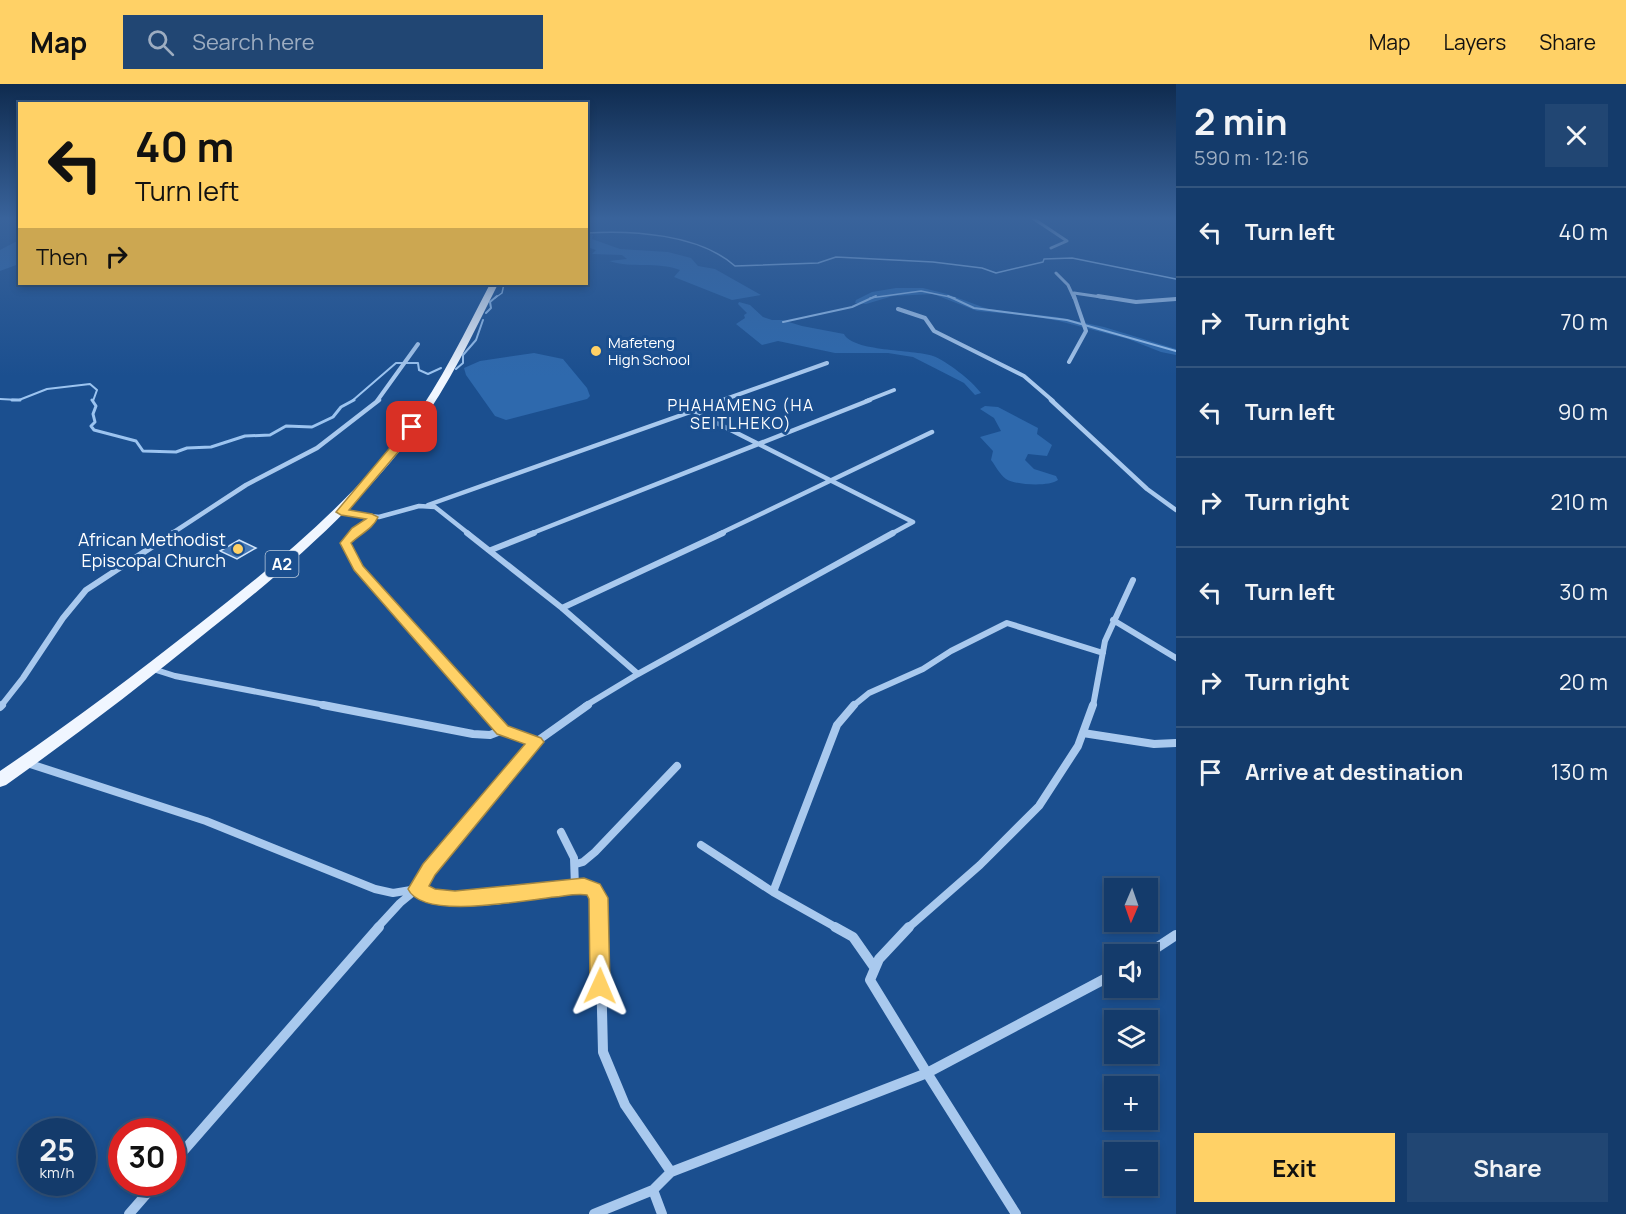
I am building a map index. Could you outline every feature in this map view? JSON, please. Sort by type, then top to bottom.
[{"type":"main road","name":"A2","points":[[0,780],[153,669],[278,568],[341,512],[401,443],[424,410],[493,285]]},
{"type":"street","points":[[1056,273],[1067,282],[1074,293],[1086,331],[1069,362]]},
{"type":"street","points":[[1074,293],[1128,302],[1176,300]]},
{"type":"street","points":[[898,309],[925,318],[934,331],[1024,376],[1070,415],[1147,489],[1176,510]]},
{"type":"street","points":[[0,706],[24,677],[68,610],[86,590],[246,485],[317,448],[338,433],[382,396],[418,344]]},
{"type":"street","points":[[341,512],[372,517],[390,515],[428,505],[827,363]]},
{"type":"street","points":[[491,550],[894,390]]},
{"type":"street","points":[[186,1148],[347,962],[400,903],[417,889],[429,869],[536,742],[574,713],[638,674],[913,522],[691,410]]},
{"type":"street","points":[[562,608],[932,432]]},
{"type":"street","points":[[428,505],[435,507],[491,550],[638,674]]},
{"type":"street","points":[[372,517],[370,524],[356,531],[345,543],[358,568],[503,730],[536,742]]},
{"type":"street","points":[[1016,1214],[870,980],[874,967],[910,926],[980,865],[1039,806],[1078,746],[1095,700],[1103,652],[1113,620],[1133,580]]},
{"type":"street","points":[[1113,620],[1176,658]]},
{"type":"street","points":[[773,892],[837,724],[854,705],[869,693],[923,669],[951,651],[1007,623],[1103,652]]},
{"type":"street","points":[[153,669],[175,676],[473,734],[490,735],[503,730]]},
{"type":"street","points":[[1083,733],[1154,744],[1176,743]]},
{"type":"street","points":[[25,763],[206,821],[375,889],[393,893],[417,889],[432,897],[455,899],[584,886],[594,890],[599,898],[603,1052],[625,1105],[671,1172]]},
{"type":"street","points":[[576,864],[584,862],[595,852],[677,766]]},
{"type":"street","points":[[561,832],[572,849],[576,864],[575,887]]},
{"type":"street","points":[[700,844],[773,892],[853,937],[874,967]]},
{"type":"street","points":[[1158,947],[1176,935]]},
{"type":"street","points":[[594,1214],[652,1190],[671,1172],[927,1073],[1104,979]]},
{"type":"street","points":[[652,1190],[662,1214]]},
{"type":"street","points":[[129,1214],[145,1196]]},
{"type":"shaded area","points":[[680,270],[716,270],[761,295],[732,300],[674,277]]},
{"type":"shaded area","points":[[896,288],[923,288],[988,309],[1057,317],[1104,327],[1176,349],[1176,355],[1161,352],[1128,339],[1059,321],[977,311],[933,294],[893,296],[866,304],[855,303],[856,300],[872,292]]},
{"type":"shaded area","points":[[739,302],[750,305],[763,317],[772,320],[782,320],[844,334],[850,340],[871,347],[933,356],[959,372],[981,393],[975,395],[964,383],[913,357],[888,353],[835,353],[778,341],[762,345],[736,324],[745,318],[744,315],[747,313],[738,304]]},
{"type":"shaded area","points":[[534,353],[563,359],[587,388],[590,396],[587,399],[506,420],[495,416],[466,375],[464,368],[480,361]]},
{"type":"shaded area","points":[[985,406],[998,407],[1038,428],[1037,434],[1052,445],[1047,456],[1028,454],[1025,460],[1034,469],[1056,476],[1058,480],[1047,484],[1017,483],[1010,481],[1000,473],[991,460],[993,451],[980,437],[1001,431],[994,418],[980,409]]},
{"type":"building","name":"African Methodist Episcopal Church","points":[[239,540],[256,548],[237,559],[220,551]]},
{"type":"waterway","points":[[987,270],[996,273],[1010,270]]},
{"type":"waterway","points":[[1130,270],[1176,279]]},
{"type":"waterway","points":[[495,298],[502,293],[504,285]]},
{"type":"waterway","points":[[872,298],[921,291],[950,297]]},
{"type":"waterway","points":[[486,313],[491,308],[490,302],[497,296]]},
{"type":"waterway","points":[[872,298],[876,296]]},
{"type":"waterway","points":[[950,297],[955,298]]},
{"type":"waterway","points":[[950,297],[974,308],[1067,320],[1176,351]]},
{"type":"waterway","points":[[783,322],[852,307],[872,298]]},
{"type":"waterway","points":[[456,369],[463,363],[463,355],[476,340],[483,320]]},
{"type":"waterway","points":[[352,401],[396,363],[418,363],[419,370],[428,374],[441,368]]},
{"type":"waterway","points":[[19,400],[47,389],[90,384],[97,390],[93,401]]},
{"type":"waterway","points":[[0,399],[19,400]]},
{"type":"waterway","points":[[12,400],[19,400]]},
{"type":"waterway","points":[[92,400],[96,406],[93,414],[95,422],[91,426],[94,430],[136,441],[143,451],[176,452],[187,448],[211,447],[245,436],[270,435],[286,426],[312,427],[333,417],[341,407],[354,400]]},
{"type":"place","name":"Mafeteng High School","points":[[596,351]]},
{"type":"place","name":"African Methodist Episcopal Church","points":[[238,549]]},
{"type":"district","name":"PHAHAMENG (HA SEITLHEKO)","points":[[741,414]]},
{"type":"route","points":[[412,427],[401,443],[341,512],[372,517],[370,524],[356,531],[345,543],[358,568],[503,730],[536,742],[429,869],[417,889],[432,897],[455,899],[584,886],[594,890],[599,898],[600,986]]}]
